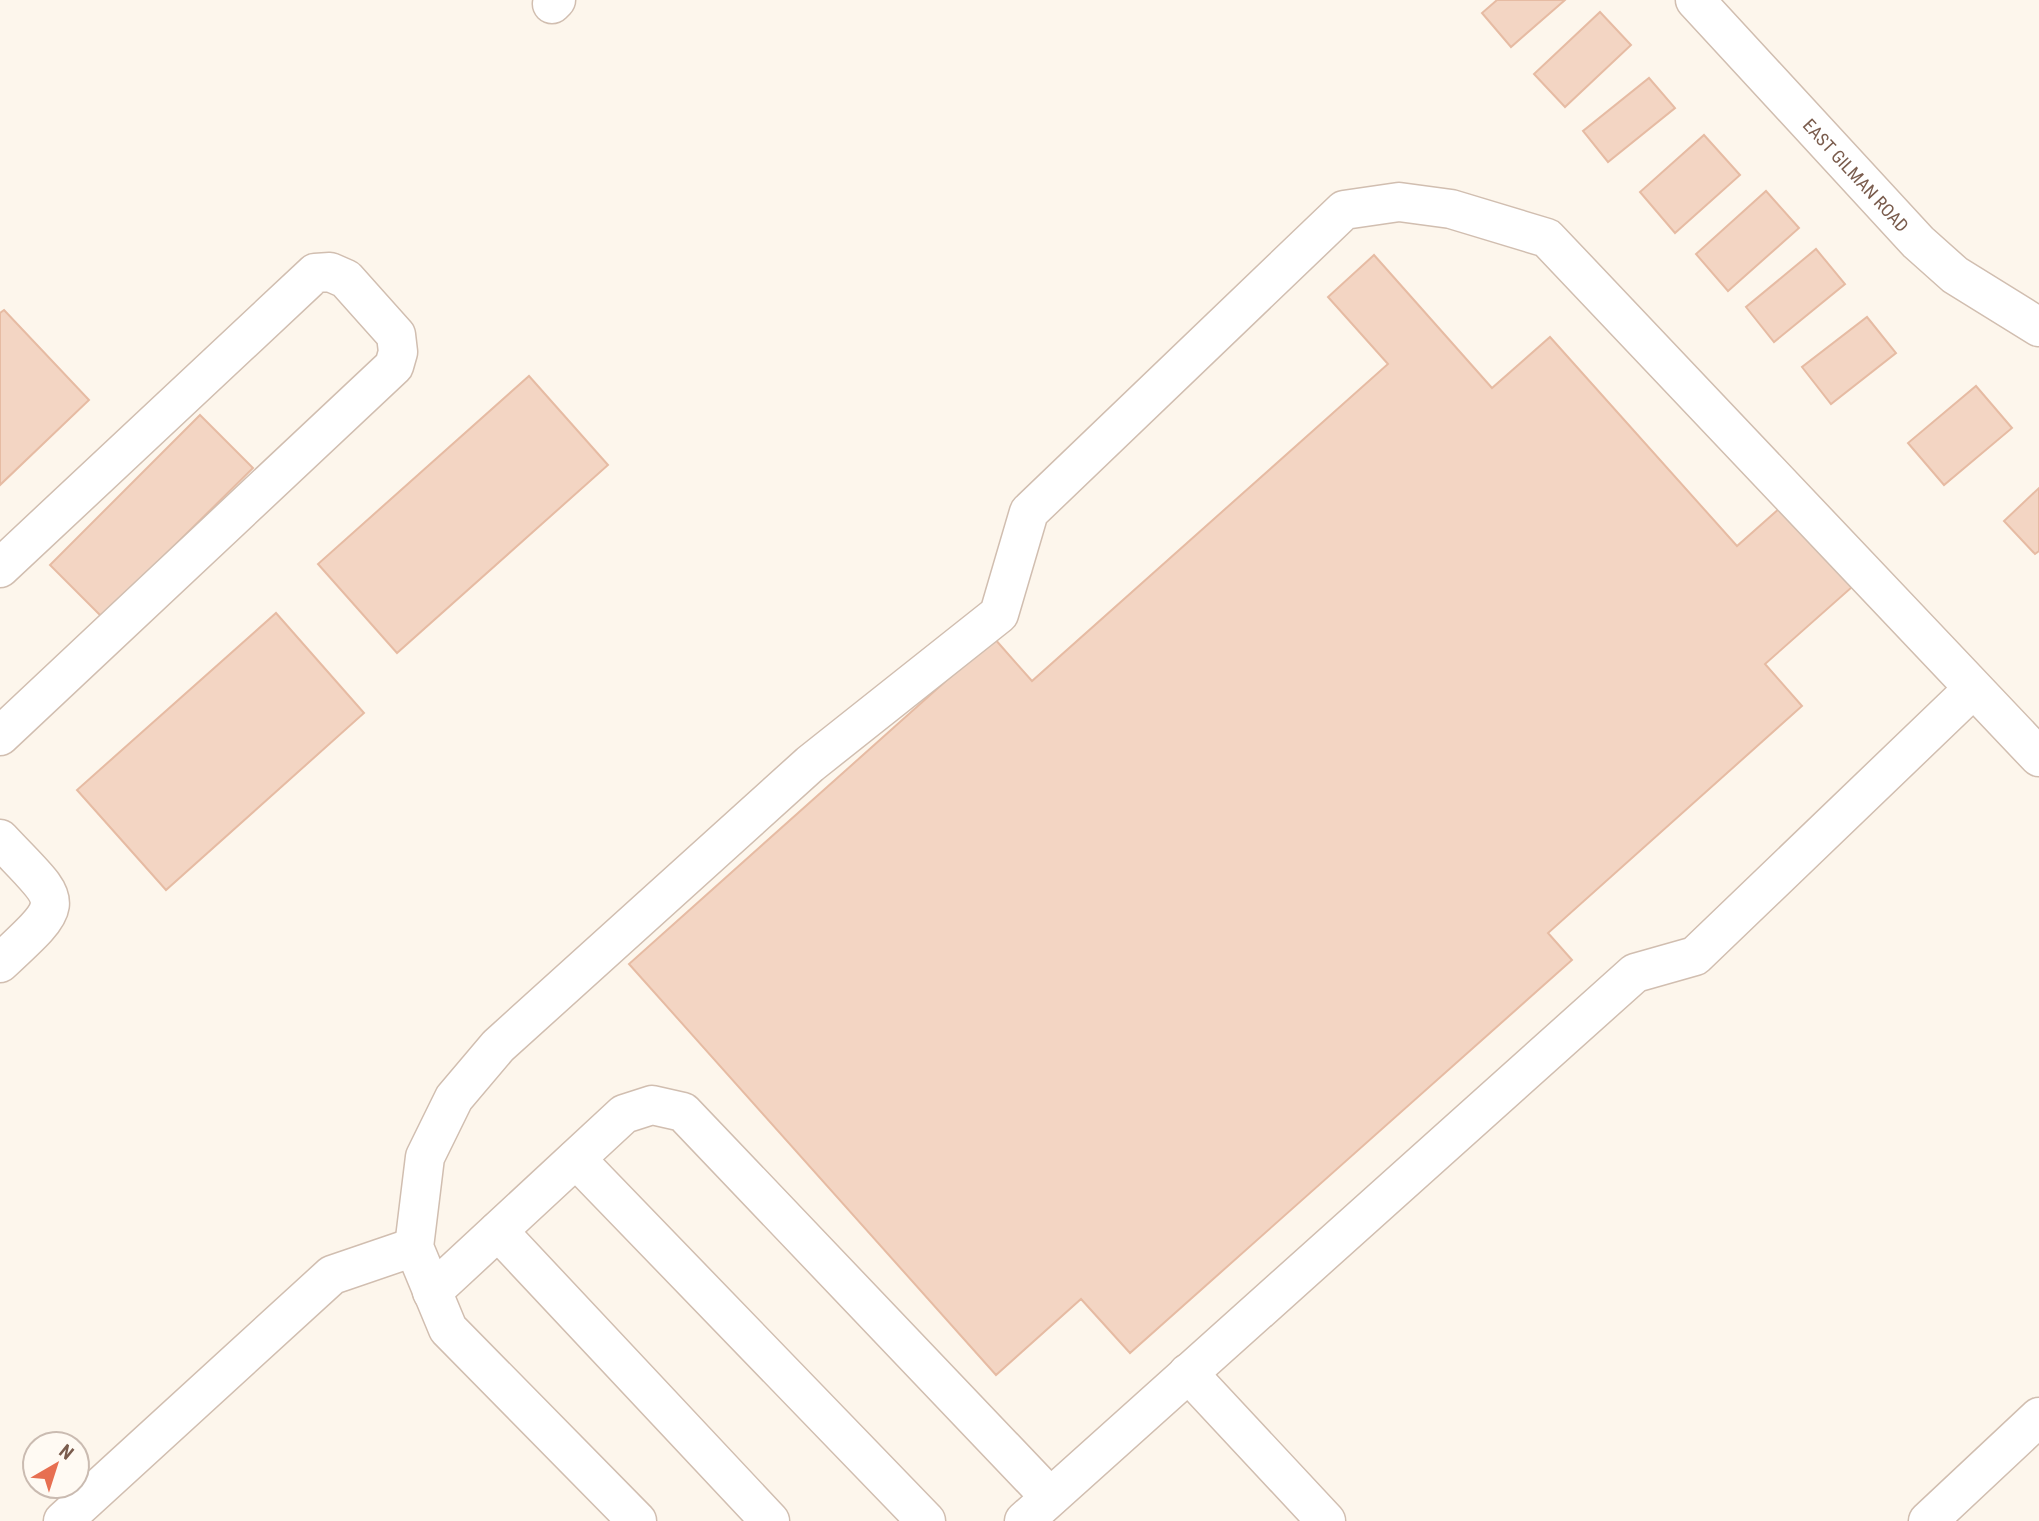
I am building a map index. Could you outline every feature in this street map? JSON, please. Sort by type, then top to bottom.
[{"type":"street","name":"EAST GILMAN ROAD","points":[[1695,0],[1918,242],[1976,290],[2039,327]]},
{"type":"street","points":[[637,1521],[448,1329],[414,1247],[425,1157],[454,1098],[498,1046],[810,764],[999,614],[1029,512],[1344,210],[1399,202],[1451,209],[1547,237],[2039,757]]},
{"type":"street","points":[[0,568],[316,274],[330,272],[346,279],[396,335],[398,352],[394,366],[0,736]]},
{"type":"street","points":[[432,1292],[625,1114],[652,1105],[683,1112],[1037,1509],[1635,973],[1695,956],[1973,689]]},
{"type":"street","points":[[0,839],[48,890],[52,905],[46,920],[0,963]]},
{"type":"street","points":[[576,1159],[926,1521]]},
{"type":"street","points":[[498,1231],[770,1521]]},
{"type":"street","points":[[63,1521],[332,1275],[414,1247]]},
{"type":"street","points":[[1188,1373],[1326,1521]]},
{"type":"street","points":[[1928,1521],[2032,1438]]},
{"type":"building","points":[[1497,0],[1565,0],[1511,47],[1482,13]]},
{"type":"building","points":[[1600,12],[1631,45],[1565,107],[1534,74]]},
{"type":"building","points":[[1649,78],[1675,108],[1608,162],[1583,131]]},
{"type":"building","points":[[1704,135],[1740,175],[1675,233],[1640,192]]},
{"type":"building","points":[[1766,191],[1799,228],[1728,291],[1696,254]]},
{"type":"building","points":[[1816,249],[1845,284],[1774,342],[1746,307]]},
{"type":"building","points":[[1374,255],[1492,388],[1550,337],[1737,546],[1781,507],[1852,587],[1765,664],[1802,706],[1548,933],[1572,960],[1130,1353],[1081,1299],[996,1375],[629,964],[994,638],[1032,681],[1388,364],[1328,297]]},
{"type":"building","points":[[4,310],[89,400],[0,485],[0,313]]},
{"type":"building","points":[[1867,317],[1896,353],[1831,404],[1802,367]]},
{"type":"building","points":[[529,376],[608,465],[397,653],[318,564]]},
{"type":"building","points":[[1976,386],[2012,428],[1944,485],[1908,443]]},
{"type":"building","points":[[200,415],[253,468],[102,617],[50,565]]},
{"type":"building","points":[[2039,488],[2039,551],[2035,554],[2004,521]]},
{"type":"building","points":[[276,613],[364,713],[166,890],[77,790]]}]
